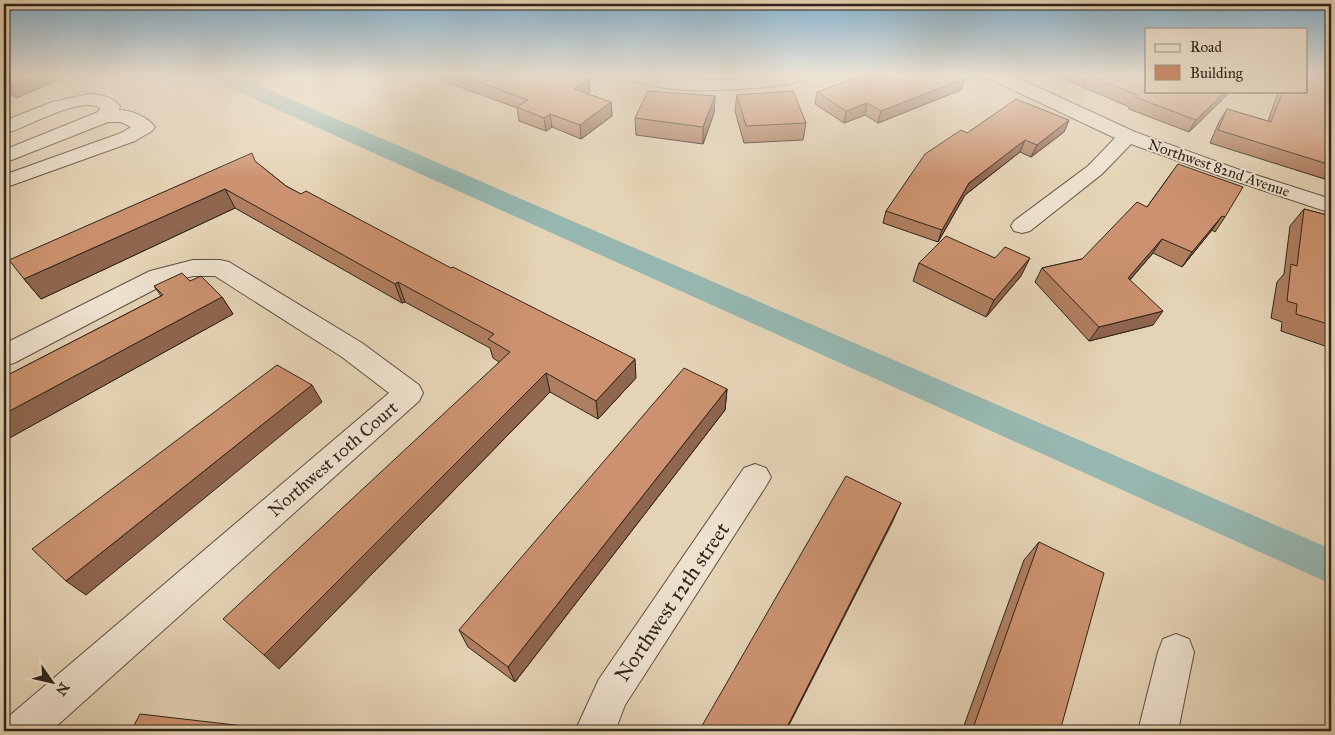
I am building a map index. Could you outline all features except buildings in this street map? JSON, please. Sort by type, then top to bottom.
[{"type":"street","points":[[4,128],[53,110]]},
{"type":"street","points":[[104,116],[109,110]]},
{"type":"street","name":"Northwest 82nd Avenue","points":[[1072,110],[1128,136],[1230,173],[1331,206]]},
{"type":"street","points":[[4,157],[104,116],[125,116],[145,127],[128,137],[4,182]]},
{"type":"street","points":[[1022,226],[1094,170],[1128,136]]},
{"type":"street","name":"Northwest 10th Court","points":[[4,356],[159,277],[193,268],[220,268],[352,350],[409,392],[22,731]]},
{"type":"street","name":"Northwest 12th street","points":[[595,731],[612,692],[755,477]]},
{"type":"street","points":[[1158,731],[1176,652]]},
{"type":"waterway","points":[[297,110],[1331,567]]}]
